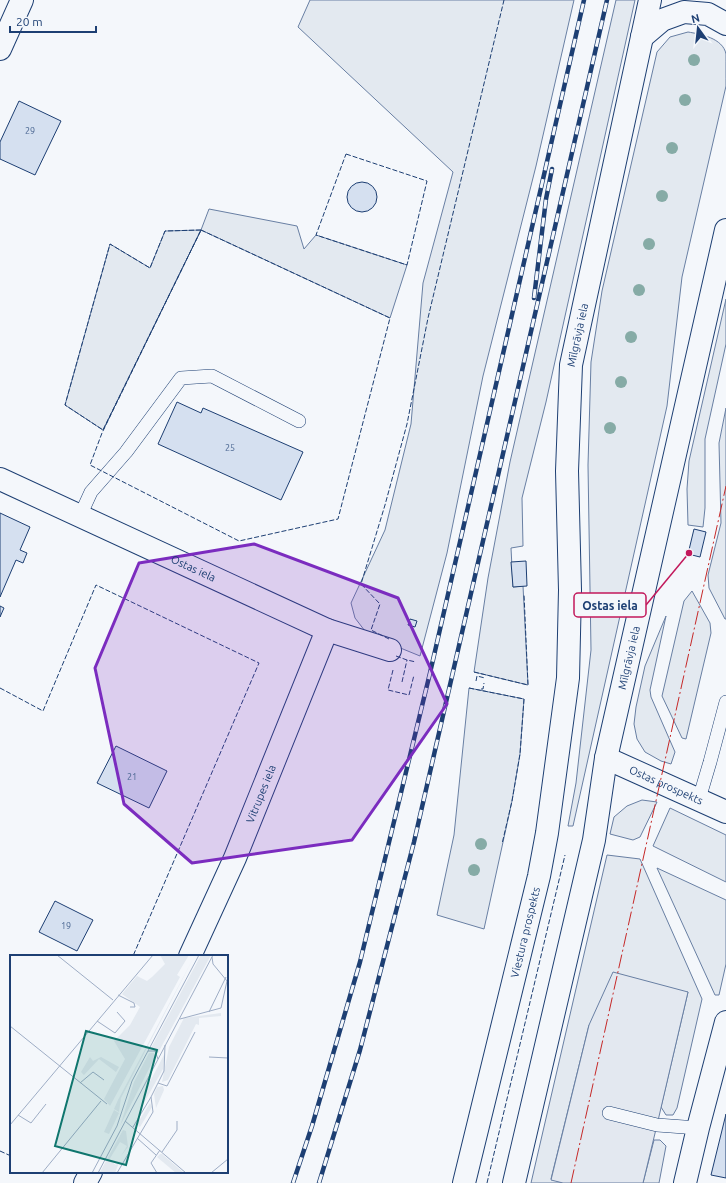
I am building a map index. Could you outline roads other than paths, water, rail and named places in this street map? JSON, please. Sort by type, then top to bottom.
[{"type":"main road","points":[[0,49],[22,0]]},
{"type":"main road","name":"Mīlgrāvja iela","points":[[568,678],[570,590],[567,471],[571,365],[650,0]]},
{"type":"main road","points":[[642,36],[662,20],[684,12],[708,14],[726,24]]},
{"type":"main road","name":"Mīlgrāvja iela","points":[[606,758],[726,230]]},
{"type":"main road","name":"Ostas iela","points":[[0,478],[327,630],[390,650]]},
{"type":"main road","name":"Vitrupes iela","points":[[190,955],[235,858],[327,630]]},
{"type":"main road","name":"Viestura prospekts","points":[[464,1183],[539,876],[547,833],[568,678]]},
{"type":"main road","points":[[514,1183],[594,840],[606,758]]},
{"type":"main road","name":"Ostas prospekts","points":[[606,758],[726,812]]},
{"type":"main road","points":[[685,1183],[726,1022]]},
{"type":"main road","points":[[85,1183],[90,1173]]},
{"type":"lane","points":[[80,516],[91,492],[126,452],[181,378],[212,376],[299,421]]},
{"type":"lane","points":[[699,799],[726,702]]},
{"type":"lane","points":[[609,1112],[657,1125],[698,1128]]},
{"type":"railway","points":[[293,1183],[312,1126],[360,962],[430,673],[584,0]]},
{"type":"railway","points":[[319,1183],[360,1050],[414,842],[607,0]]},
{"type":"railway","points":[[534,298],[546,199],[552,169]]},
{"type":"place","name":"Ostas iela","points":[[689,553]]}]
